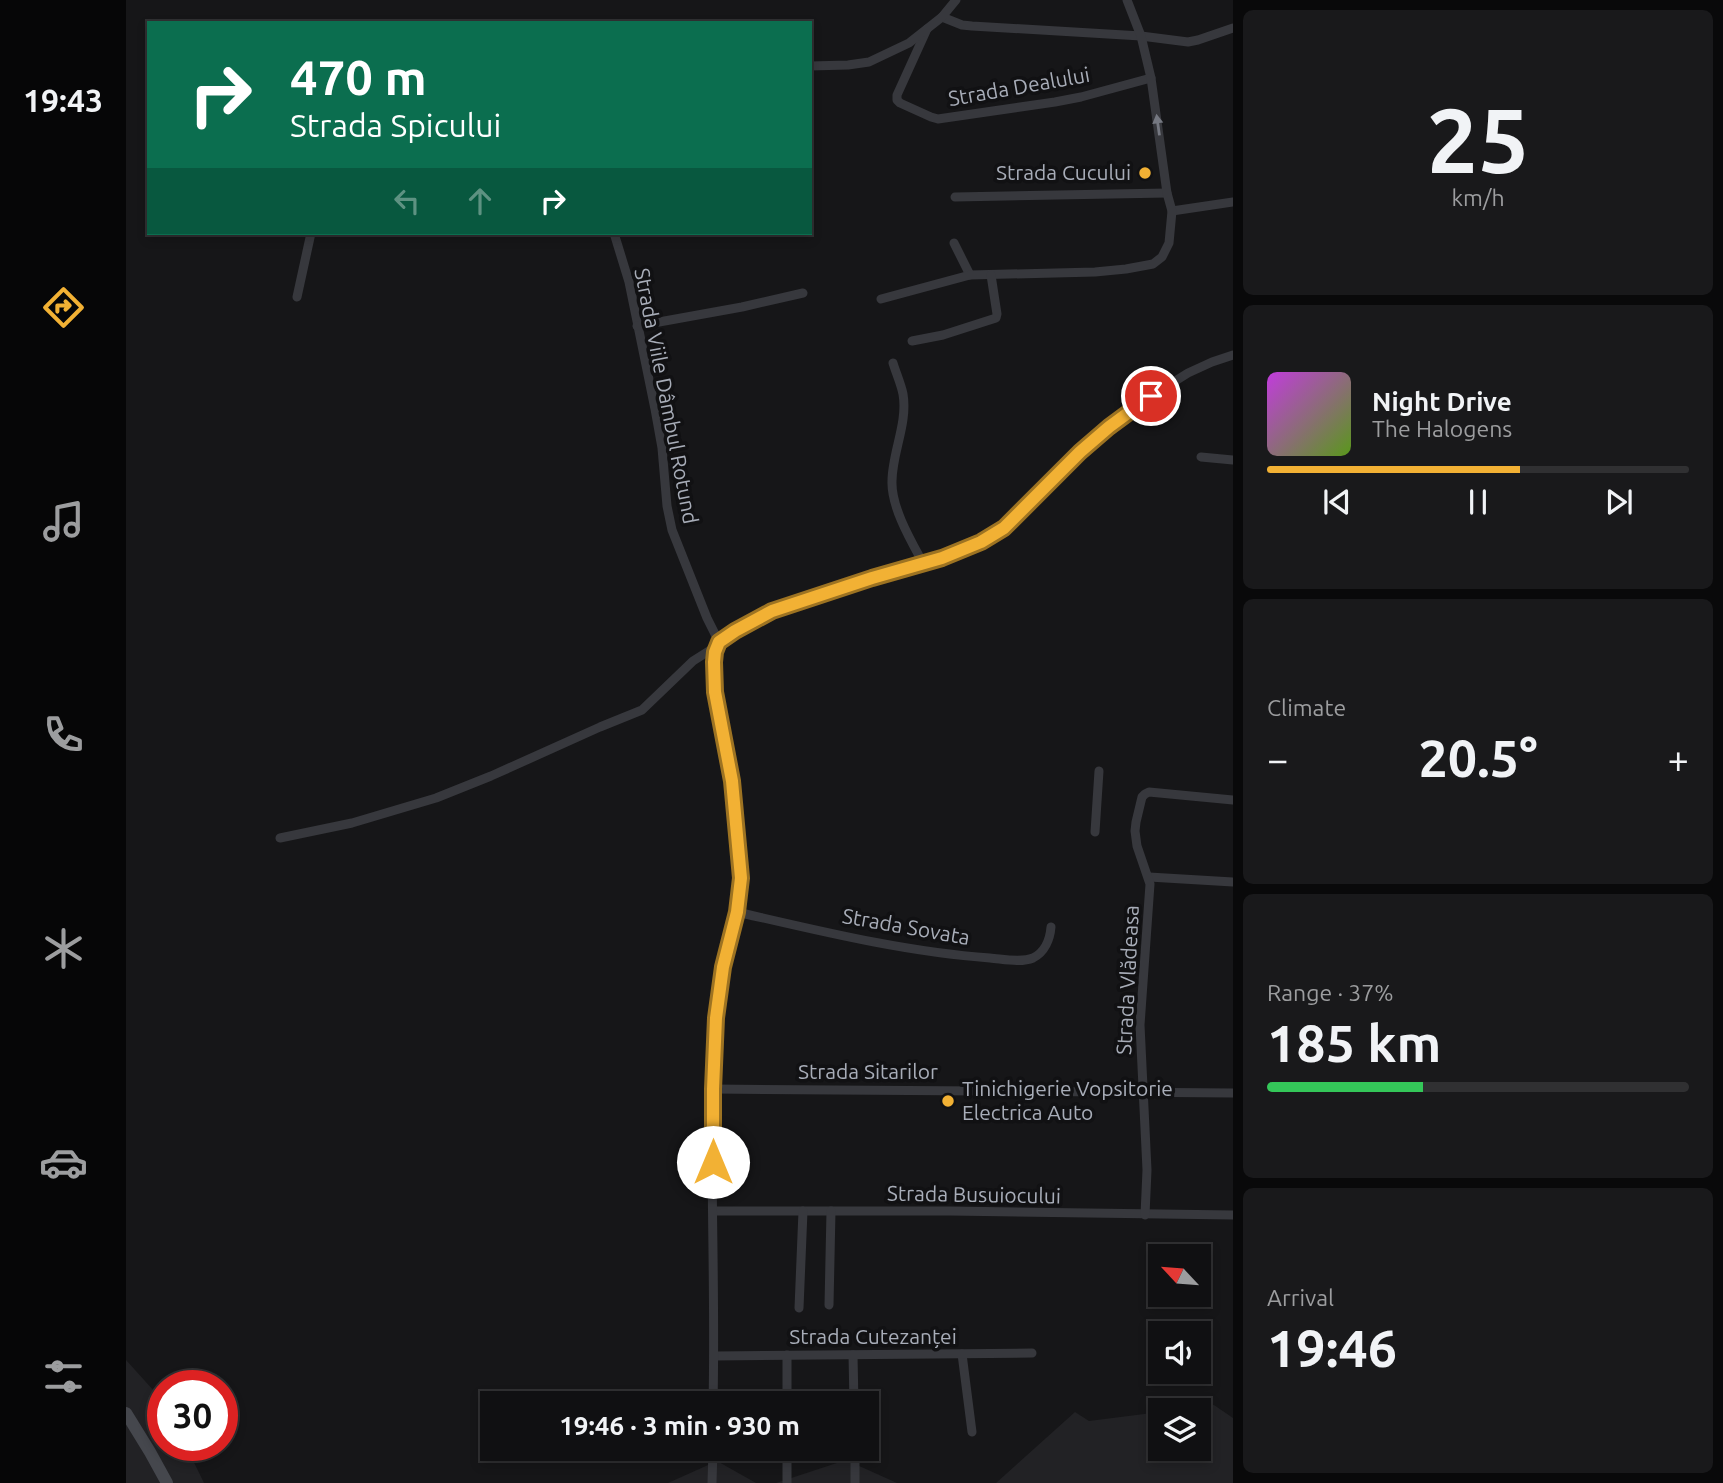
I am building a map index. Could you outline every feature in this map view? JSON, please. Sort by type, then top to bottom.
[{"type":"street","points":[[812,66],[869,62],[909,43],[942,17],[956,0]]},
{"type":"street","points":[[881,299],[970,275],[1126,270],[1153,264],[1163,257],[1168,243],[1172,211],[1167,193],[1151,78],[1141,36],[1127,0]]},
{"type":"street","points":[[942,17],[972,26],[1141,36],[1188,42],[1233,28]]},
{"type":"street","name":"Strada Dealului","points":[[927,29],[897,100],[938,119],[1081,97],[1151,78]]},
{"type":"street","points":[[956,197],[1167,193]]},
{"type":"street","points":[[1172,211],[1233,202]]},
{"type":"street","points":[[297,297],[311,235]]},
{"type":"street","name":"Strada Viile Dâmbul Rotund","points":[[615,235],[629,282],[662,448],[672,530],[719,642]]},
{"type":"street","points":[[954,243],[970,275]]},
{"type":"street","points":[[912,341],[943,335],[996,318],[991,275]]},
{"type":"street","points":[[637,326],[803,293]]},
{"type":"street","points":[[280,838],[352,823],[436,797],[491,776],[634,714],[649,705],[685,668],[719,642],[772,611],[851,584],[942,558],[981,542],[1004,528],[1080,452],[1137,405],[1188,373],[1233,355]]},
{"type":"street","points":[[893,363],[903,395],[903,412],[892,491],[908,534],[923,563]]},
{"type":"street","points":[[1201,457],[1233,460]]},
{"type":"street","points":[[713,1391],[713,1089],[716,1018],[741,878],[732,781],[715,692],[714,662],[719,642]]},
{"type":"street","points":[[1095,832],[1099,771]]},
{"type":"street","name":"Strada Vlădeasa","points":[[1146,1214],[1147,1170],[1140,1025],[1150,896],[1149,877],[1136,838],[1136,822],[1142,797],[1149,792],[1233,800]]},
{"type":"street","points":[[1149,877],[1233,882]]},
{"type":"street","name":"Strada Sovata","points":[[737,912],[912,949],[956,956],[1015,960],[1033,958],[1041,953],[1047,944],[1051,927]]},
{"type":"street","name":"Strada Sitarilor","points":[[713,1089],[1233,1093]]},
{"type":"street","name":"Strada Busuiocului","points":[[714,1211],[1233,1215]]},
{"type":"street","points":[[800,1308],[803,1211]]},
{"type":"street","points":[[829,1305],[831,1211]]},
{"type":"street","name":"Strada Cutezanței","points":[[714,1356],[1032,1353]]},
{"type":"street","points":[[853,1354],[854,1391]]},
{"type":"street","points":[[962,1354],[972,1432]]},
{"type":"street","points":[[787,1355],[787,1391]]},
{"type":"street","points":[[126,1413],[167,1483]]},
{"type":"street","points":[[712,1483],[713,1461]]},
{"type":"street","points":[[787,1461],[787,1483]]},
{"type":"street","points":[[855,1461],[855,1483]]},
{"type":"shaded area","points":[[126,1360],[147,1383],[147,1461],[193,1461],[204,1483],[126,1483]]},
{"type":"shaded area","points":[[1211,1405],[1233,1418],[1233,1483],[996,1483],[1075,1412],[1089,1421],[1148,1414],[1148,1461],[1211,1461]]},
{"type":"shaded area","points":[[717,1461],[756,1483],[668,1483]]},
{"type":"shaded area","points":[[848,1461],[897,1483],[776,1483]]},
{"type":"place","name":"Strada Cucului","points":[[1145,173]]},
{"type":"place","name":"Tinichigerie Vopsitorie Electrica Auto","points":[[948,1101]]},
{"type":"route","points":[[713,1162],[716,1018],[741,878],[732,781],[715,692],[714,662],[719,642],[772,611],[942,558],[981,542],[1004,528],[1080,452],[1151,396]]}]
